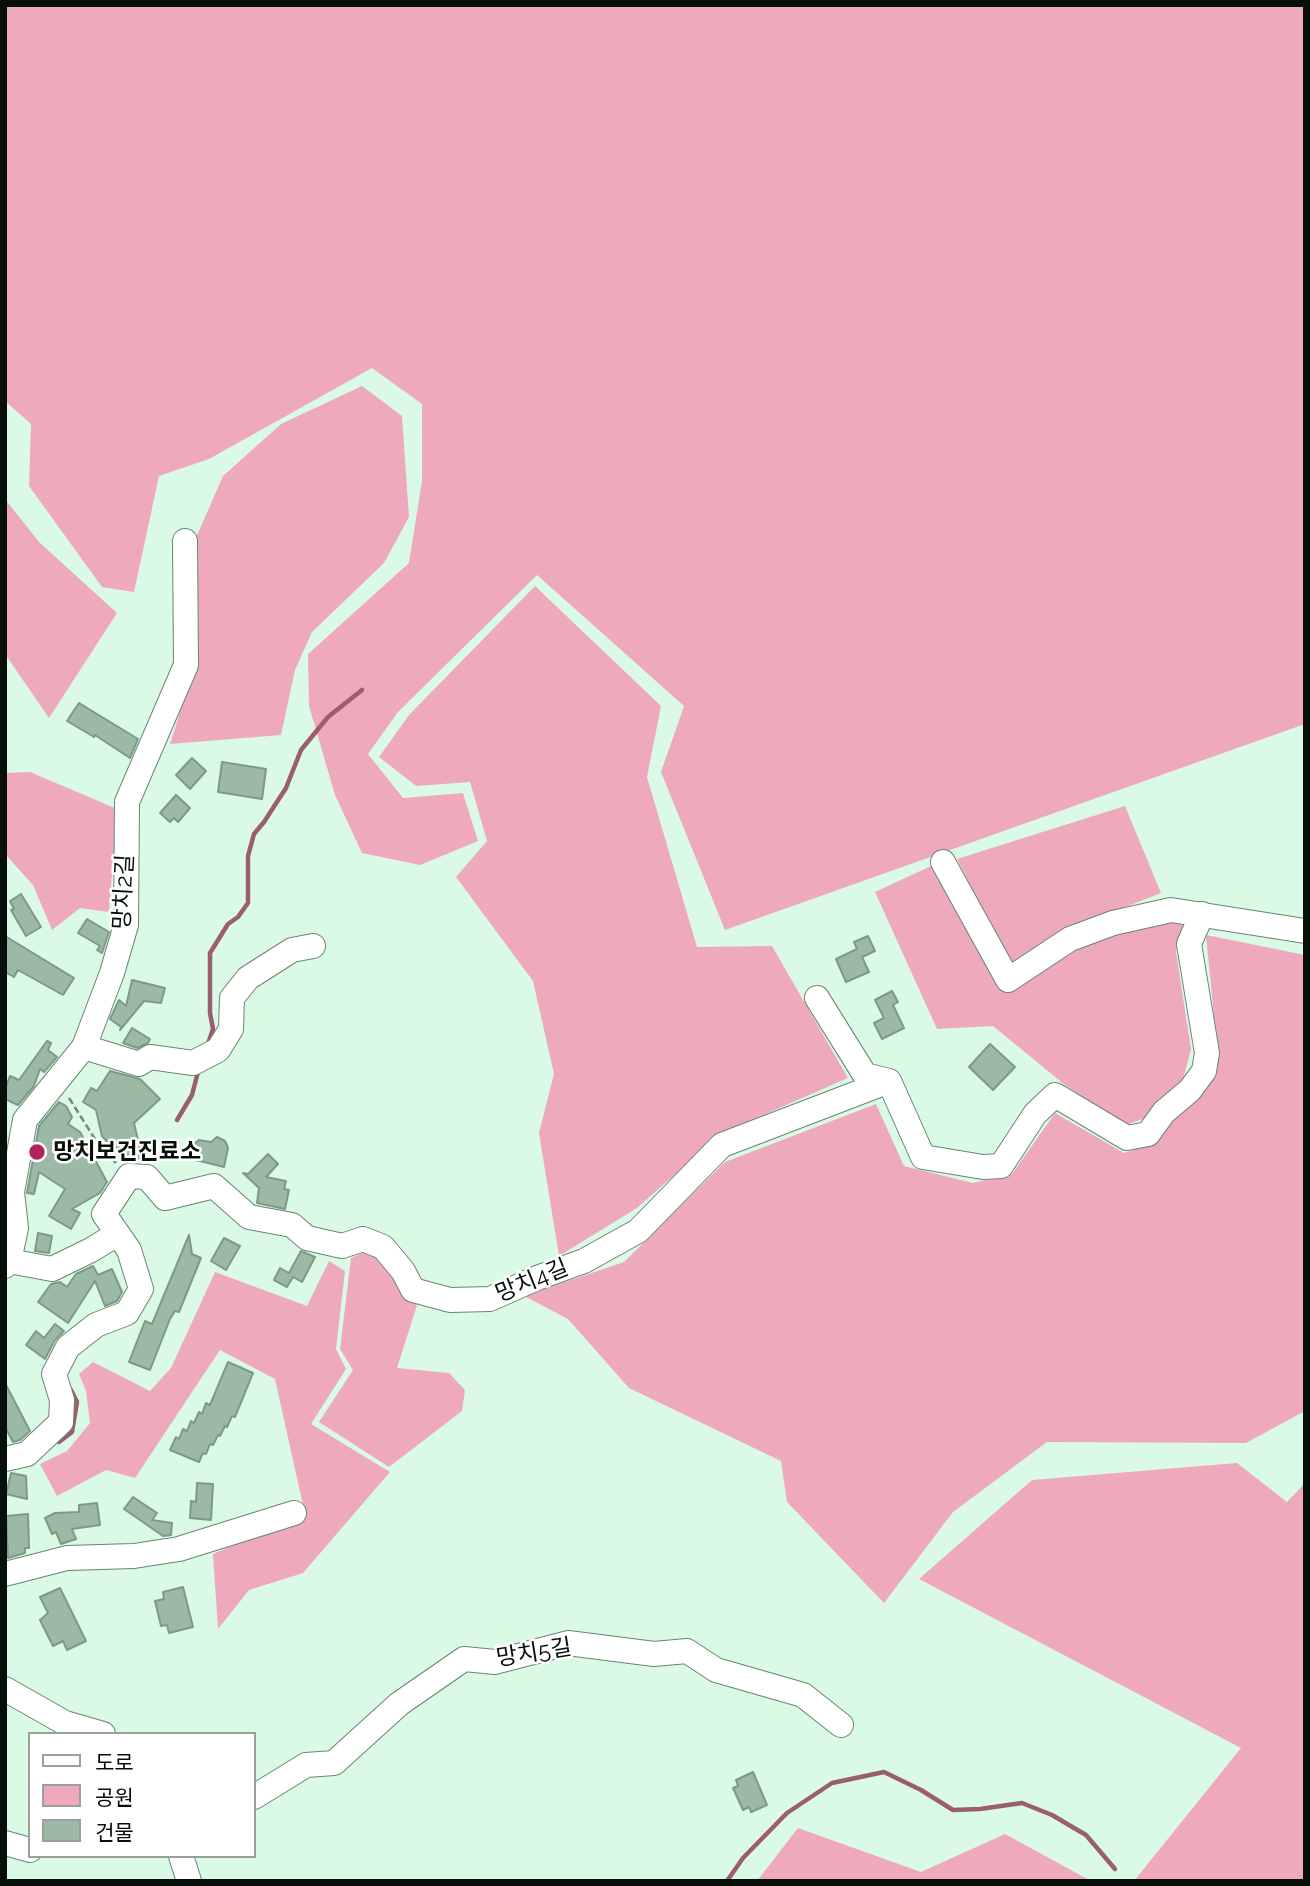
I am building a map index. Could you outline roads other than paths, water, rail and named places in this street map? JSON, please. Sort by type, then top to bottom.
[{"type":"street","name":"망치2길","points":[[7,1264],[16,1228],[12,1192],[15,1114],[54,1083],[84,1046],[112,973],[126,925],[127,802],[186,665],[185,541]]},
{"type":"street","points":[[943,862],[1008,980],[1070,939],[1113,923],[1171,910],[1234,922],[1305,931]]},
{"type":"street","points":[[817,998],[865,1075],[889,1081],[923,1157],[983,1167],[1002,1166],[1035,1114],[1055,1095],[1127,1138],[1148,1134],[1164,1112],[1190,1090],[1204,1071],[1207,1052],[1189,944],[1202,914]]},
{"type":"street","points":[[84,1046],[139,1064],[150,1056],[193,1063],[218,1050],[231,1029],[232,998],[248,978],[292,950],[313,946]]},
{"type":"street","name":"망치4길","points":[[117,1234],[104,1214],[129,1176],[147,1177],[165,1198],[214,1186],[249,1217],[292,1225],[307,1238],[342,1247],[363,1239],[383,1247],[403,1271],[413,1290],[450,1300],[490,1299],[584,1261],[638,1231],[722,1145],[889,1081]]},
{"type":"street","points":[[5,1459],[27,1454],[61,1422],[62,1400],[54,1374],[68,1347],[96,1325],[127,1313],[141,1289],[129,1250],[117,1234],[52,1269],[7,1264]]},
{"type":"street","points":[[5,1574],[66,1558],[134,1556],[179,1549],[294,1513]]},
{"type":"street","name":"망치5길","points":[[256,1796],[306,1765],[334,1763],[398,1704],[464,1659],[495,1662],[568,1643],[654,1654],[687,1651],[716,1670],[803,1695],[841,1725]]},
{"type":"street","points":[[5,1689],[65,1723],[96,1732]]},
{"type":"street","points":[[5,1843],[28,1849]]},
{"type":"street","points":[[182,1858],[189,1881]]},
{"type":"waterway","points":[[208,1044],[213,1029],[210,1013],[210,953],[228,924],[238,917],[248,903],[248,856],[254,834],[286,788],[301,750],[328,717],[362,690]]},
{"type":"waterway","points":[[177,1120],[192,1095],[199,1068]]},
{"type":"waterway","points":[[59,1442],[72,1432],[77,1402],[71,1390]]},
{"type":"waterway","points":[[727,1881],[743,1858],[787,1813],[832,1783],[884,1772],[953,1810],[1022,1803],[1052,1815],[1086,1835],[1115,1869]]},
{"type":"place","name":"망치보건진료소","points":[[37,1152]]}]
